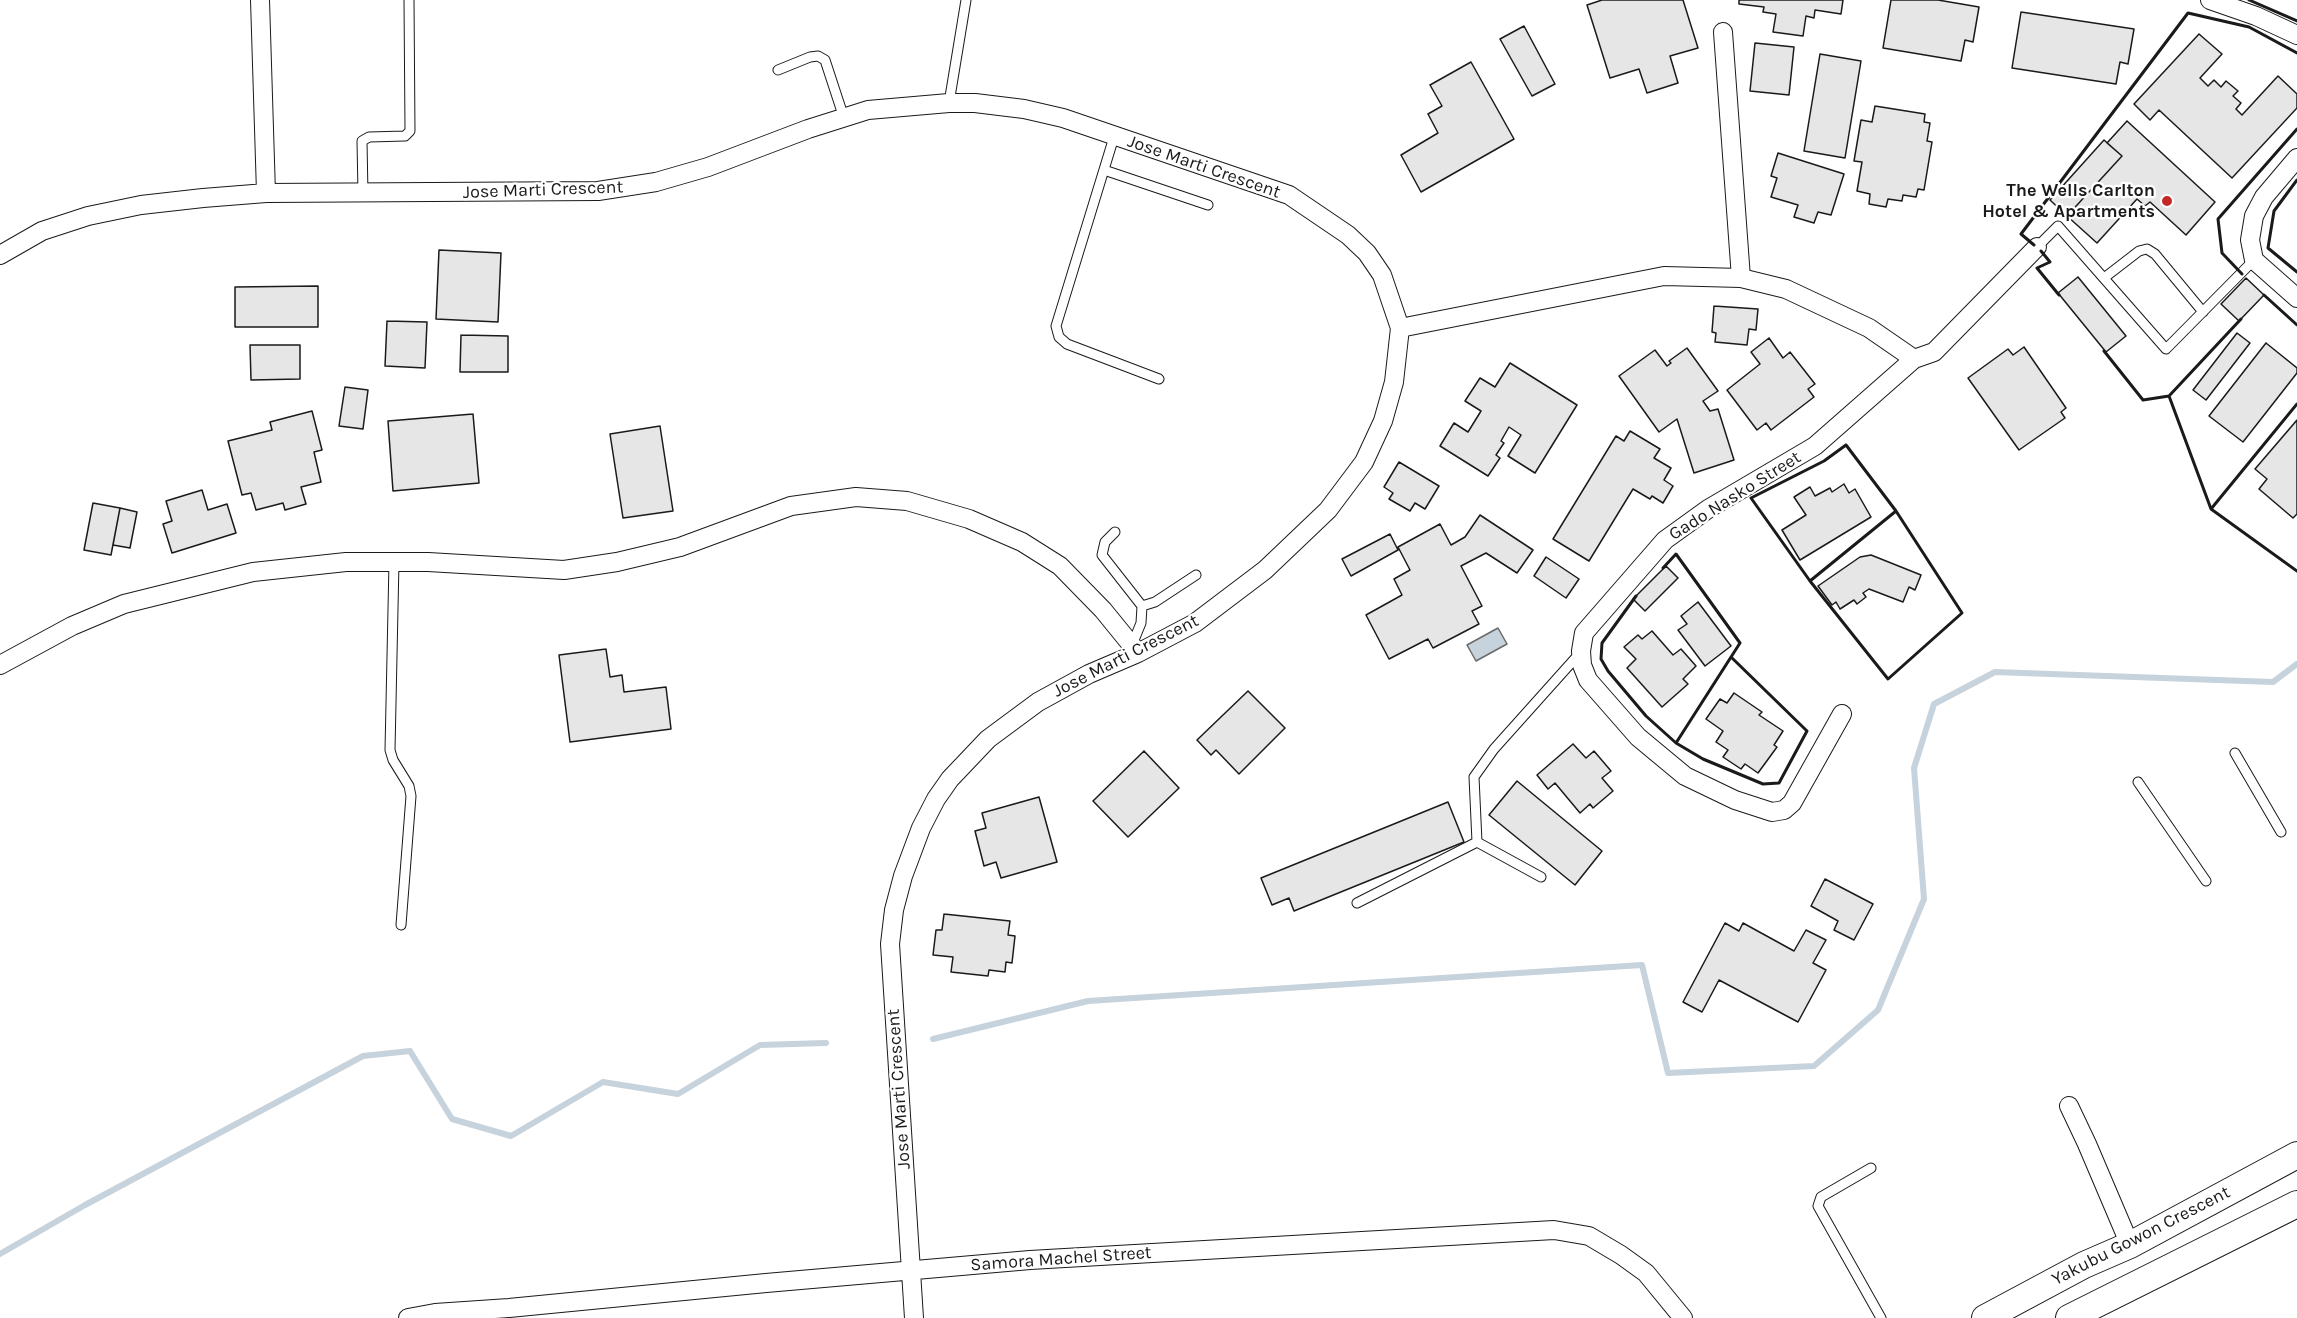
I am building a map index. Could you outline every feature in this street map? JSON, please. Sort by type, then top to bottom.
[{"type":"main road","name":"Yakubu Gowon Crescent","points":[[1985,1318],[2084,1265],[2130,1245],[2297,1155]]},
{"type":"main road","points":[[2069,1318],[2297,1204]]},
{"type":"street","points":[[260,0],[266,193]]},
{"type":"street","points":[[2210,0],[2256,16],[2297,35]]},
{"type":"street","points":[[1723,32],[1741,278]]},
{"type":"street","name":"Jose Marti Crescent","points":[[0,255],[42,231],[88,216],[141,205],[266,193],[598,191],[656,182],[868,110],[949,103],[975,103],[1024,109],[1063,118],[1289,195],[1348,235],[1367,253],[1382,275],[1400,328],[1394,382],[1383,421],[1364,462],[1328,510],[1265,570],[1195,623],[1135,649],[1038,702],[988,739],[950,779],[936,799],[921,828],[903,876],[894,910],[890,944],[914,1318]]},
{"type":"street","points":[[2297,158],[2264,197],[2254,216],[2250,240],[2254,260],[2297,298]]},
{"type":"street","name":"Gado Nasko Street","points":[[1581,651],[1584,633],[1665,540],[1708,509],[1815,446],[1914,359],[1935,352],[2037,247]]},
{"type":"street","points":[[1400,328],[1664,276],[1741,278],[1797,294],[1869,328],[1914,359]]},
{"type":"street","points":[[0,665],[72,626],[124,604],[185,587],[253,572],[346,562],[428,562],[564,570],[617,562],[680,547],[791,506],[856,496],[907,501],[969,519],[1022,542],[1060,566],[1103,610],[1135,649]]},
{"type":"street","points":[[1581,651],[1582,664],[1588,680],[1638,737],[1685,776],[1735,800],[1772,812],[1784,810],[1792,803],[1842,714]]},
{"type":"street","points":[[2069,1106],[2130,1245]]},
{"type":"street","name":"Samora Machel Street","points":[[408,1318],[435,1312],[509,1308],[1042,1260],[1554,1230],[1589,1236],[1621,1255],[1646,1273],[1683,1318]]},
{"type":"lane","points":[[363,194],[362,141],[369,137],[405,136],[410,131],[409,0]]},
{"type":"lane","points":[[949,103],[966,0]]},
{"type":"lane","points":[[778,70],[810,57],[818,56],[825,60],[844,118]]},
{"type":"lane","points":[[1114,137],[1056,326],[1059,337],[1067,344],[1159,379]]},
{"type":"lane","points":[[1104,170],[1208,205]]},
{"type":"lane","points":[[2037,247],[2058,226],[2166,349],[2254,260]]},
{"type":"lane","points":[[2104,278],[2139,251],[2147,249],[2155,254],[2203,312]]},
{"type":"lane","points":[[1115,532],[1105,542],[1102,555],[1142,606],[1135,649]]},
{"type":"lane","points":[[394,562],[390,750],[393,760],[409,786],[411,796],[401,925]]},
{"type":"lane","points":[[1142,606],[1155,602],[1196,574]]},
{"type":"lane","points":[[1478,842],[1474,777],[1494,749],[1581,651]]},
{"type":"lane","points":[[2235,753],[2281,832]]},
{"type":"lane","points":[[2138,782],[2206,881]]},
{"type":"lane","points":[[1478,842],[1541,877]]},
{"type":"lane","points":[[1357,903],[1478,842]]},
{"type":"lane","points":[[1871,1168],[1821,1197],[1818,1206],[1881,1318]]},
{"type":"shaded area","points":[[1498,628],[1507,644],[1476,661],[1467,645]]},
{"type":"building","points":[[1602,0],[1683,0],[1698,48],[1670,56],[1678,83],[1647,93],[1639,69],[1610,78],[1587,5]]},
{"type":"building","points":[[1739,0],[1843,0],[1841,14],[1815,10],[1814,18],[1806,16],[1803,36],[1773,32],[1776,14],[1763,12],[1764,7],[1739,4]]},
{"type":"building","points":[[1891,0],[1938,0],[1979,7],[1973,42],[1965,40],[1961,61],[1883,48]]},
{"type":"building","points":[[2021,12],[2134,29],[2128,64],[2120,62],[2116,84],[2012,68]]},
{"type":"building","points":[[1524,26],[1555,84],[1532,96],[1500,39]]},
{"type":"building","points":[[2199,34],[2222,54],[2200,78],[2208,86],[2214,80],[2221,87],[2226,81],[2238,91],[2233,96],[2241,103],[2236,109],[2242,115],[2278,76],[2297,94],[2297,108],[2232,178],[2159,110],[2150,120],[2134,104]]},
{"type":"building","points":[[1755,43],[1794,47],[1789,95],[1750,91]]},
{"type":"building","points":[[1820,54],[1861,61],[1845,158],[1804,151]]},
{"type":"building","points":[[1471,62],[1514,139],[1421,192],[1401,155],[1438,133],[1428,114],[1442,106],[1430,85]]},
{"type":"building","points":[[1875,106],[1925,114],[1924,122],[1930,123],[1927,141],[1932,142],[1924,190],[1918,189],[1916,197],[1903,195],[1902,201],[1888,199],[1886,207],[1869,204],[1870,194],[1857,191],[1862,162],[1854,161],[1861,120],[1872,122]]},
{"type":"building","points":[[2127,121],[2215,202],[2186,235],[2150,202],[2145,206],[2137,199],[2097,243],[2067,216],[2122,156],[2107,143]]},
{"type":"building","points":[[2104,140],[2122,156],[2067,216],[2050,200]]},
{"type":"building","points":[[1778,153],[1844,174],[1831,215],[1818,212],[1814,223],[1794,217],[1798,205],[1771,197],[1777,178],[1771,176]]},
{"type":"building","points":[[439,250],[501,253],[498,322],[436,319]]},
{"type":"building","points":[[2078,277],[2126,336],[2106,352],[2058,293]]},
{"type":"building","points":[[2246,278],[2264,295],[2239,321],[2221,304]]},
{"type":"building","points":[[318,286],[318,327],[235,327],[235,287]]},
{"type":"building","points":[[1714,306],[1758,309],[1756,330],[1749,329],[1747,345],[1715,342],[1716,333],[1712,332]]},
{"type":"building","points":[[387,321],[427,322],[425,368],[385,366]]},
{"type":"building","points":[[2237,333],[2250,343],[2206,400],[2193,390]]},
{"type":"building","points":[[461,335],[508,336],[508,372],[460,372]]},
{"type":"building","points":[[1769,338],[1783,358],[1790,352],[1815,384],[1808,389],[1814,397],[1771,430],[1766,423],[1757,430],[1727,390],[1760,364],[1751,352]]},
{"type":"building","points":[[2266,343],[2297,368],[2297,373],[2243,442],[2209,416]]},
{"type":"building","points":[[250,345],[300,345],[300,379],[251,380]]},
{"type":"building","points":[[2024,347],[2066,408],[2061,412],[2065,418],[2019,450],[1968,378],[2008,349],[2013,355]]},
{"type":"building","points":[[1687,348],[1718,391],[1703,401],[1710,411],[1718,409],[1734,460],[1694,473],[1677,419],[1659,432],[1619,376],[1655,350],[1667,366],[1671,363],[1669,361]]},
{"type":"building","points":[[1510,363],[1577,405],[1535,473],[1508,456],[1521,435],[1509,427],[1501,441],[1504,443],[1496,455],[1500,458],[1488,476],[1440,446],[1454,423],[1468,432],[1481,411],[1465,401],[1480,378],[1495,387]]},
{"type":"building","points":[[345,387],[368,390],[363,429],[339,426]]},
{"type":"building","points":[[312,411],[322,450],[314,452],[321,482],[301,487],[306,504],[285,510],[283,503],[256,510],[251,493],[242,495],[228,441],[272,430],[270,422]]},
{"type":"building","points":[[473,414],[479,483],[393,491],[388,421]]},
{"type":"building","points":[[2297,420],[2297,514],[2293,518],[2259,489],[2267,479],[2255,469]]},
{"type":"building","points":[[660,426],[673,511],[623,518],[610,434]]},
{"type":"building","points":[[1630,431],[1660,449],[1654,458],[1671,468],[1664,480],[1673,486],[1663,503],[1652,496],[1650,499],[1633,489],[1589,561],[1553,539],[1616,436],[1624,441]]},
{"type":"building","points":[[1399,462],[1439,486],[1425,509],[1415,503],[1410,511],[1389,499],[1393,493],[1384,487]]},
{"type":"building","points":[[1844,484],[1849,493],[1855,489],[1871,517],[1800,560],[1782,530],[1806,515],[1794,497],[1810,487],[1815,496],[1830,488],[1832,492]]},
{"type":"building","points":[[202,490],[208,510],[227,504],[236,533],[172,553],[163,524],[172,521],[166,501]]},
{"type":"building","points":[[93,503],[120,508],[111,555],[84,550]]},
{"type":"building","points":[[120,508],[137,512],[130,548],[113,545]]},
{"type":"building","points":[[1480,515],[1533,550],[1517,573],[1486,553],[1461,566],[1482,606],[1472,611],[1479,624],[1433,648],[1428,639],[1389,659],[1366,615],[1402,595],[1394,579],[1410,570],[1398,547],[1440,524],[1451,545],[1465,537]]},
{"type":"building","points":[[1390,534],[1398,550],[1351,576],[1342,559]]},
{"type":"building","points":[[1871,555],[1921,575],[1915,590],[1909,587],[1903,602],[1869,589],[1863,593],[1866,597],[1857,604],[1854,600],[1840,609],[1836,602],[1832,605],[1818,586],[1860,557]]},
{"type":"building","points":[[1546,557],[1579,579],[1566,598],[1534,576]]},
{"type":"building","points":[[1666,566],[1678,578],[1645,611],[1633,599]]},
{"type":"building","points":[[1698,602],[1731,646],[1705,666],[1678,630],[1687,624],[1681,616]]},
{"type":"building","points":[[1652,631],[1673,655],[1681,649],[1696,666],[1683,679],[1688,684],[1662,707],[1627,668],[1636,659],[1624,647],[1638,635],[1642,639]]},
{"type":"building","points":[[606,649],[610,677],[622,675],[624,692],[666,687],[671,729],[570,742],[559,655]]},
{"type":"building","points":[[1248,691],[1285,728],[1239,774],[1216,750],[1211,755],[1197,740]]},
{"type":"building","points":[[1734,693],[1762,712],[1759,715],[1783,731],[1774,745],[1777,747],[1758,773],[1745,764],[1741,769],[1723,757],[1728,750],[1716,742],[1723,731],[1706,719],[1720,699],[1727,703]]},
{"type":"building","points":[[1573,744],[1586,758],[1594,751],[1611,771],[1602,778],[1613,791],[1593,808],[1590,804],[1580,813],[1555,783],[1548,789],[1537,775]]},
{"type":"building","points":[[1144,751],[1179,788],[1128,837],[1093,801]]},
{"type":"building","points":[[1517,781],[1602,851],[1575,885],[1489,815]]},
{"type":"building","points":[[1039,797],[1057,862],[1001,878],[996,862],[984,866],[975,831],[986,828],[982,813]]},
{"type":"building","points":[[1448,802],[1464,842],[1294,911],[1289,898],[1272,905],[1261,878]]},
{"type":"building","points":[[1825,879],[1873,904],[1854,940],[1834,930],[1838,921],[1811,906]]},
{"type":"building","points":[[944,914],[1010,921],[1008,935],[1015,936],[1012,963],[1006,962],[1005,972],[989,970],[988,976],[951,972],[953,957],[933,955],[936,930],[942,930]]},
{"type":"building","points":[[1725,923],[1739,931],[1743,923],[1794,951],[1806,930],[1826,940],[1813,963],[1826,970],[1798,1022],[1719,980],[1702,1012],[1683,1002]]},
{"type":"waterway","points":[[933,1039],[1088,1001],[1642,965],[1668,1073],[1814,1066],[1878,1010],[1924,899],[1914,768],[1934,704],[1995,672],[2273,682],[2297,664]]},
{"type":"waterway","points":[[0,1254],[85,1205],[363,1056],[410,1051],[452,1119],[511,1136],[603,1082],[678,1094],[760,1045],[826,1043]]},
{"type":"wall","points":[[2249,0],[2297,21]]},
{"type":"wall","points":[[2034,245],[2021,234],[2188,13],[2249,27],[2297,53]]},
{"type":"wall","points":[[2242,274],[2222,253],[2218,219],[2297,129]]},
{"type":"wall","points":[[2297,180],[2274,211],[2268,248],[2297,272]]},
{"type":"wall","points":[[2041,251],[2050,262],[2037,268],[2059,295]]},
{"type":"wall","points":[[2264,295],[2297,325]]},
{"type":"wall","points":[[2104,351],[2143,400],[2169,396],[2241,319]]},
{"type":"wall","points":[[2169,396],[2211,509],[2297,404]]},
{"type":"wall","points":[[1846,445],[1896,511],[1962,613],[1888,679],[1810,581],[1751,498],[1824,461],[1846,445]]},
{"type":"wall","points":[[2211,509],[2297,571]]},
{"type":"wall","points":[[1810,581],[1896,511]]},
{"type":"wall","points":[[1663,568],[1676,554],[1740,643],[1676,743],[1731,657]]},
{"type":"wall","points":[[1636,596],[1602,643],[1601,659],[1608,671],[1646,716],[1676,743],[1703,759],[1763,784],[1779,783],[1807,731],[1731,657]]},
{"type":"place","name":"The Wells Carlton Hotel & Apartments","points":[[2167,201]]}]
